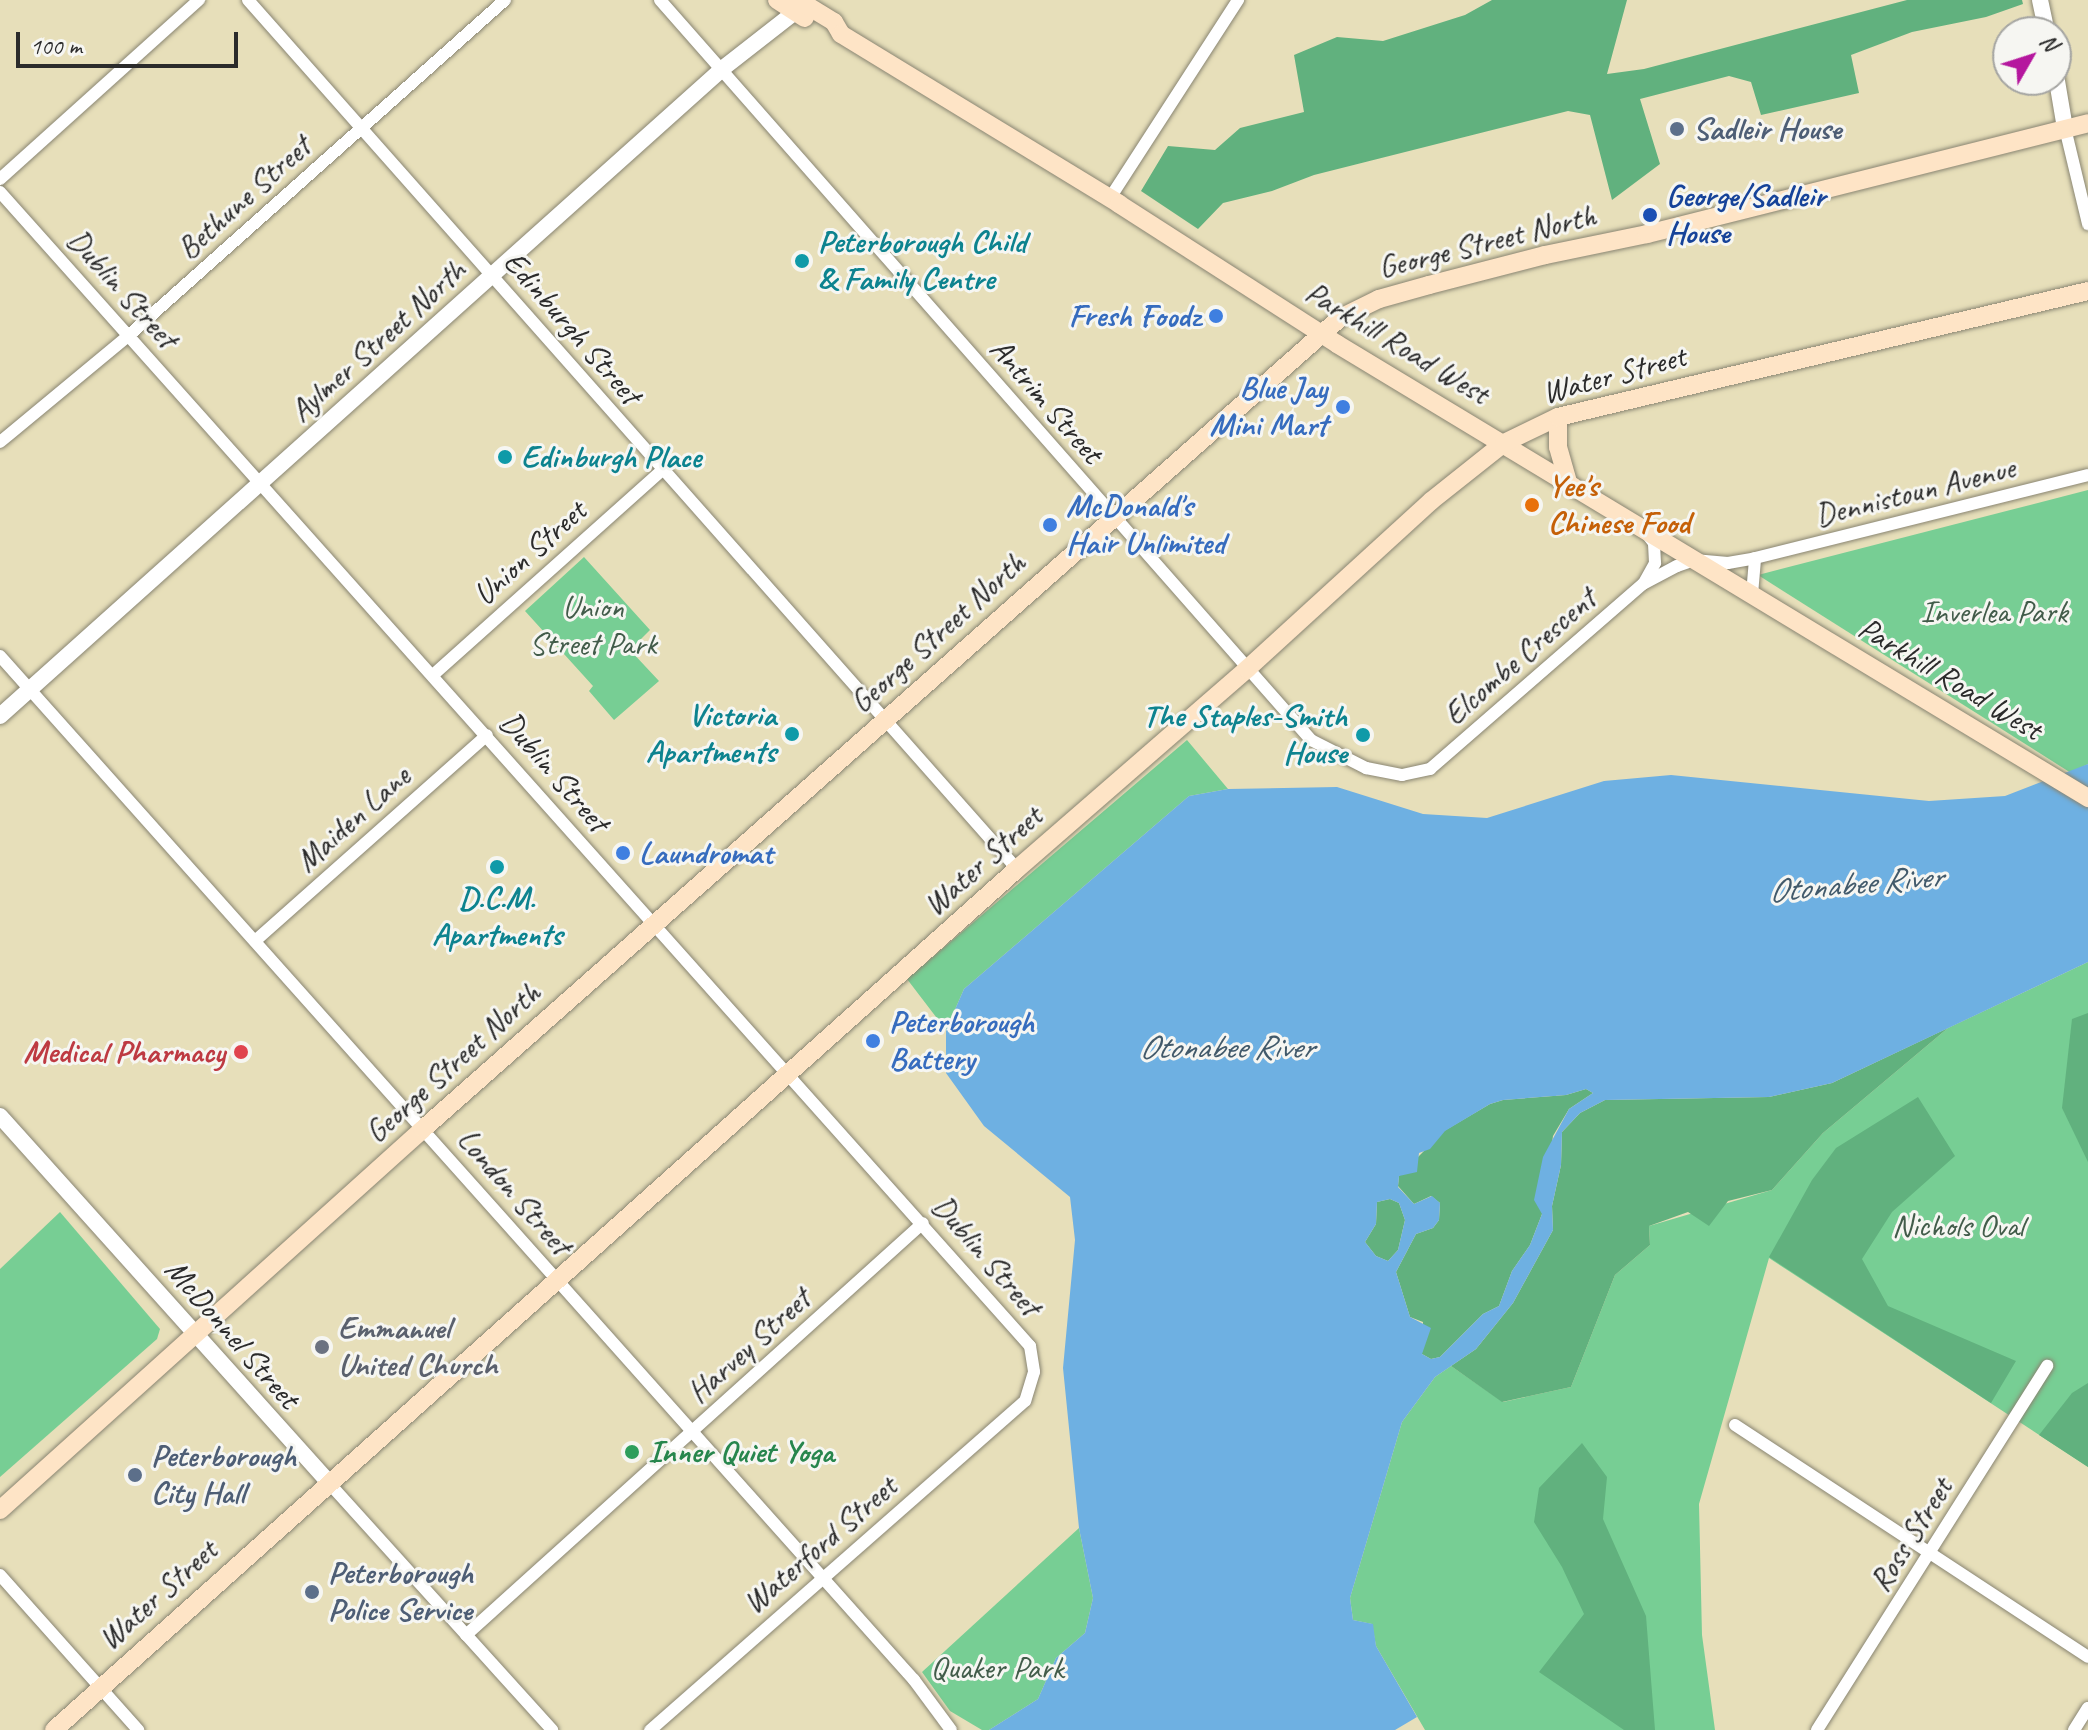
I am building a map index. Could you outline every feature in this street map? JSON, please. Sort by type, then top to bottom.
[{"type":"main road","name":"Parkhill Road West","points":[[777,0],[803,4],[828,32],[841,34],[1110,198],[1323,333],[2088,798]]},
{"type":"main road","name":"George Street North","points":[[0,1510],[423,1129],[1340,318],[1400,293],[2088,123]]},
{"type":"main road","name":"Water Street","points":[[54,1730],[1017,869],[1247,669],[1431,501],[1504,443],[1558,417],[2088,291]]},
{"type":"main road","points":[[1558,417],[1558,447],[1568,481]]},
{"type":"street","points":[[0,179],[199,0]]},
{"type":"street","name":"Edinburgh Street","points":[[248,0],[1017,869]]},
{"type":"street","name":"Bethune Street","points":[[0,442],[128,336],[505,0]]},
{"type":"street","name":"Antrim Street","points":[[660,0],[1311,740],[1366,768],[1402,775],[1430,769]]},
{"type":"street","points":[[1110,198],[1238,0]]},
{"type":"street","name":"Aylmer Street North","points":[[0,716],[722,69],[803,4]]},
{"type":"street","points":[[2060,96],[2088,224]]},
{"type":"street","name":"Dublin Street","points":[[0,192],[1030,1346],[1034,1372],[1025,1401]]},
{"type":"street","name":"Union Street","points":[[433,675],[662,470]]},
{"type":"street","name":"Dennistoun Avenue","points":[[1694,560],[1728,563],[1755,558],[2088,475]]},
{"type":"street","name":"Elcombe Crescent","points":[[1643,528],[1654,543],[1655,563],[1643,584]]},
{"type":"street","points":[[1752,594],[1755,558]]},
{"type":"street","name":"Elcombe Crescent","points":[[1430,769],[1643,584],[1694,560]]},
{"type":"street","name":"London Street","points":[[0,656],[914,1680],[951,1730]]},
{"type":"street","name":"Maiden Lane","points":[[255,941],[487,735]]},
{"type":"street","name":"McDonnel Street","points":[[0,1116],[552,1730]]},
{"type":"street","name":"Harvey Street","points":[[466,1635],[923,1223]]},
{"type":"street","name":"Ross Street","points":[[1817,1730],[2047,1366]]},
{"type":"street","name":"Waterford Street","points":[[650,1730],[1025,1401]]},
{"type":"street","points":[[1735,1425],[2088,1657]]},
{"type":"street","points":[[0,1575],[138,1730]]},
{"type":"street","points":[[2074,1730],[2088,1708]]},
{"type":"green space","points":[[1492,0],[1627,0],[1607,74],[1644,69],[1907,0],[2022,0],[2023,4],[1986,17],[1912,32],[1851,55],[1859,93],[1761,115],[1751,82],[1729,76],[1640,99],[1660,164],[1612,200],[1590,115],[1568,111],[1314,175],[1272,191],[1223,203],[1198,229],[1141,191],[1168,146],[1215,150],[1240,128],[1304,112],[1294,55],[1337,37],[1383,41],[1465,15]]},
{"type":"green space","name":"Inverlea Park","points":[[2088,490],[2088,764],[2071,773],[1758,575]]},
{"type":"green space","name":"Union Street Park","points":[[584,557],[650,630],[630,650],[659,681],[614,720],[589,691],[593,686],[525,611]]},
{"type":"green space","points":[[1187,740],[1228,789],[1189,796],[964,989],[946,1030],[907,979]]},
{"type":"green space","name":"Nichols Oval","points":[[2088,962],[2088,1467],[1769,1258],[1699,1504],[1702,1635],[1715,1730],[1425,1730],[1376,1646],[1372,1624],[1353,1620],[1350,1598],[1402,1422],[1435,1377],[1451,1366],[1503,1402],[1571,1387],[1615,1275],[1650,1245],[1649,1226],[1772,1190],[1823,1133],[1948,1028]]},
{"type":"green space","points":[[2088,1013],[2088,1162],[2062,1108],[2072,1019]]},
{"type":"green space","points":[[1948,1028],[1823,1133],[1772,1190],[1728,1201],[1709,1226],[1688,1212],[1649,1226],[1650,1245],[1615,1275],[1571,1387],[1502,1402],[1451,1366],[1476,1349],[1513,1303],[1553,1230],[1552,1206],[1561,1165],[1562,1132],[1580,1113],[1605,1100],[1769,1097],[1832,1083]]},
{"type":"green space","points":[[1586,1089],[1593,1093],[1569,1109],[1553,1136],[1542,1214],[1530,1245],[1512,1271],[1499,1306],[1483,1314],[1440,1357],[1431,1359],[1422,1354],[1423,1322],[1410,1317],[1396,1272],[1416,1234],[1433,1228],[1439,1220],[1440,1203],[1431,1196],[1414,1204],[1398,1186],[1399,1176],[1444,1131],[1490,1104],[1503,1100],[1566,1095]]},
{"type":"green space","points":[[1918,1097],[1955,1156],[1892,1212],[1862,1259],[1888,1306],[2016,1361],[1991,1403],[1769,1257],[1812,1180],[1836,1148]]},
{"type":"green space","points":[[1390,1199],[1399,1203],[1405,1220],[1398,1250],[1388,1261],[1376,1256],[1365,1242],[1376,1224],[1377,1202]]},
{"type":"green space","points":[[60,1212],[160,1329],[157,1339],[0,1477],[0,1269]]},
{"type":"green space","points":[[2088,1383],[2088,1467],[2039,1435],[2072,1393]]},
{"type":"green space","points":[[1582,1443],[1607,1477],[1603,1519],[1646,1616],[1655,1730],[1624,1730],[1539,1672],[1584,1614],[1562,1567],[1534,1522],[1539,1488]]},
{"type":"green space","name":"Quaker Park","points":[[1079,1528],[1093,1598],[1085,1633],[1056,1658],[1038,1699],[989,1730],[982,1730],[950,1711],[922,1672]]},
{"type":"water","name":"Otonabee River","points":[[2088,764],[2088,962],[1832,1083],[1769,1097],[1605,1100],[1580,1113],[1562,1132],[1561,1165],[1552,1206],[1553,1230],[1513,1303],[1476,1349],[1435,1377],[1402,1422],[1350,1598],[1353,1620],[1373,1624],[1376,1646],[1417,1717],[1395,1730],[989,1730],[1038,1699],[1056,1658],[1085,1633],[1093,1598],[1079,1528],[1063,1368],[1075,1240],[1070,1197],[984,1126],[946,1073],[946,1030],[964,989],[1189,796],[1228,789],[1337,787],[1423,814],[1487,818],[1604,781],[1671,775],[1929,801],[2005,796]],"holes":[[[1586,1089],[1593,1093],[1569,1109],[1543,1157],[1534,1200],[1542,1214],[1530,1245],[1512,1271],[1499,1306],[1483,1314],[1440,1357],[1431,1359],[1422,1354],[1431,1328],[1410,1317],[1396,1272],[1416,1234],[1433,1228],[1439,1220],[1440,1203],[1432,1196],[1414,1204],[1398,1187],[1399,1176],[1417,1172],[1419,1153],[1430,1149],[1445,1131],[1490,1104],[1503,1100],[1566,1095]],[[1390,1199],[1399,1203],[1405,1220],[1398,1250],[1388,1261],[1376,1256],[1365,1242],[1376,1224],[1377,1202]]]},
{"type":"place","name":"Sadleir House","points":[[1677,129]]},
{"type":"place","name":"George/Sadleir House","points":[[1650,215]]},
{"type":"place","name":"Peterborough Child & Family Centre","points":[[802,261]]},
{"type":"place","name":"Fresh Foodz","points":[[1216,316]]},
{"type":"place","name":"Blue Jay Mini Mart","points":[[1343,407]]},
{"type":"place","name":"Edinburgh Place","points":[[505,457]]},
{"type":"place","name":"Yee's Chinese Food","points":[[1532,505]]},
{"type":"place","name":"McDonald's Hair Unlimited","points":[[1050,525]]},
{"type":"place","name":"Victoria Apartments","points":[[792,734]]},
{"type":"place","name":"The Staples-Smith House","points":[[1363,735]]},
{"type":"place","name":"Laundromat","points":[[623,853]]},
{"type":"place","name":"D.C.M. Apartments","points":[[497,867]]},
{"type":"place","name":"Peterborough Battery","points":[[873,1041]]},
{"type":"place","name":"Medical Pharmacy","points":[[241,1052]]},
{"type":"place","name":"Emmanuel United Church","points":[[322,1347]]},
{"type":"place","name":"Inner Quiet Yoga","points":[[632,1452]]},
{"type":"place","name":"Peterborough City Hall","points":[[135,1475]]},
{"type":"place","name":"Peterborough Police Service","points":[[312,1592]]}]
